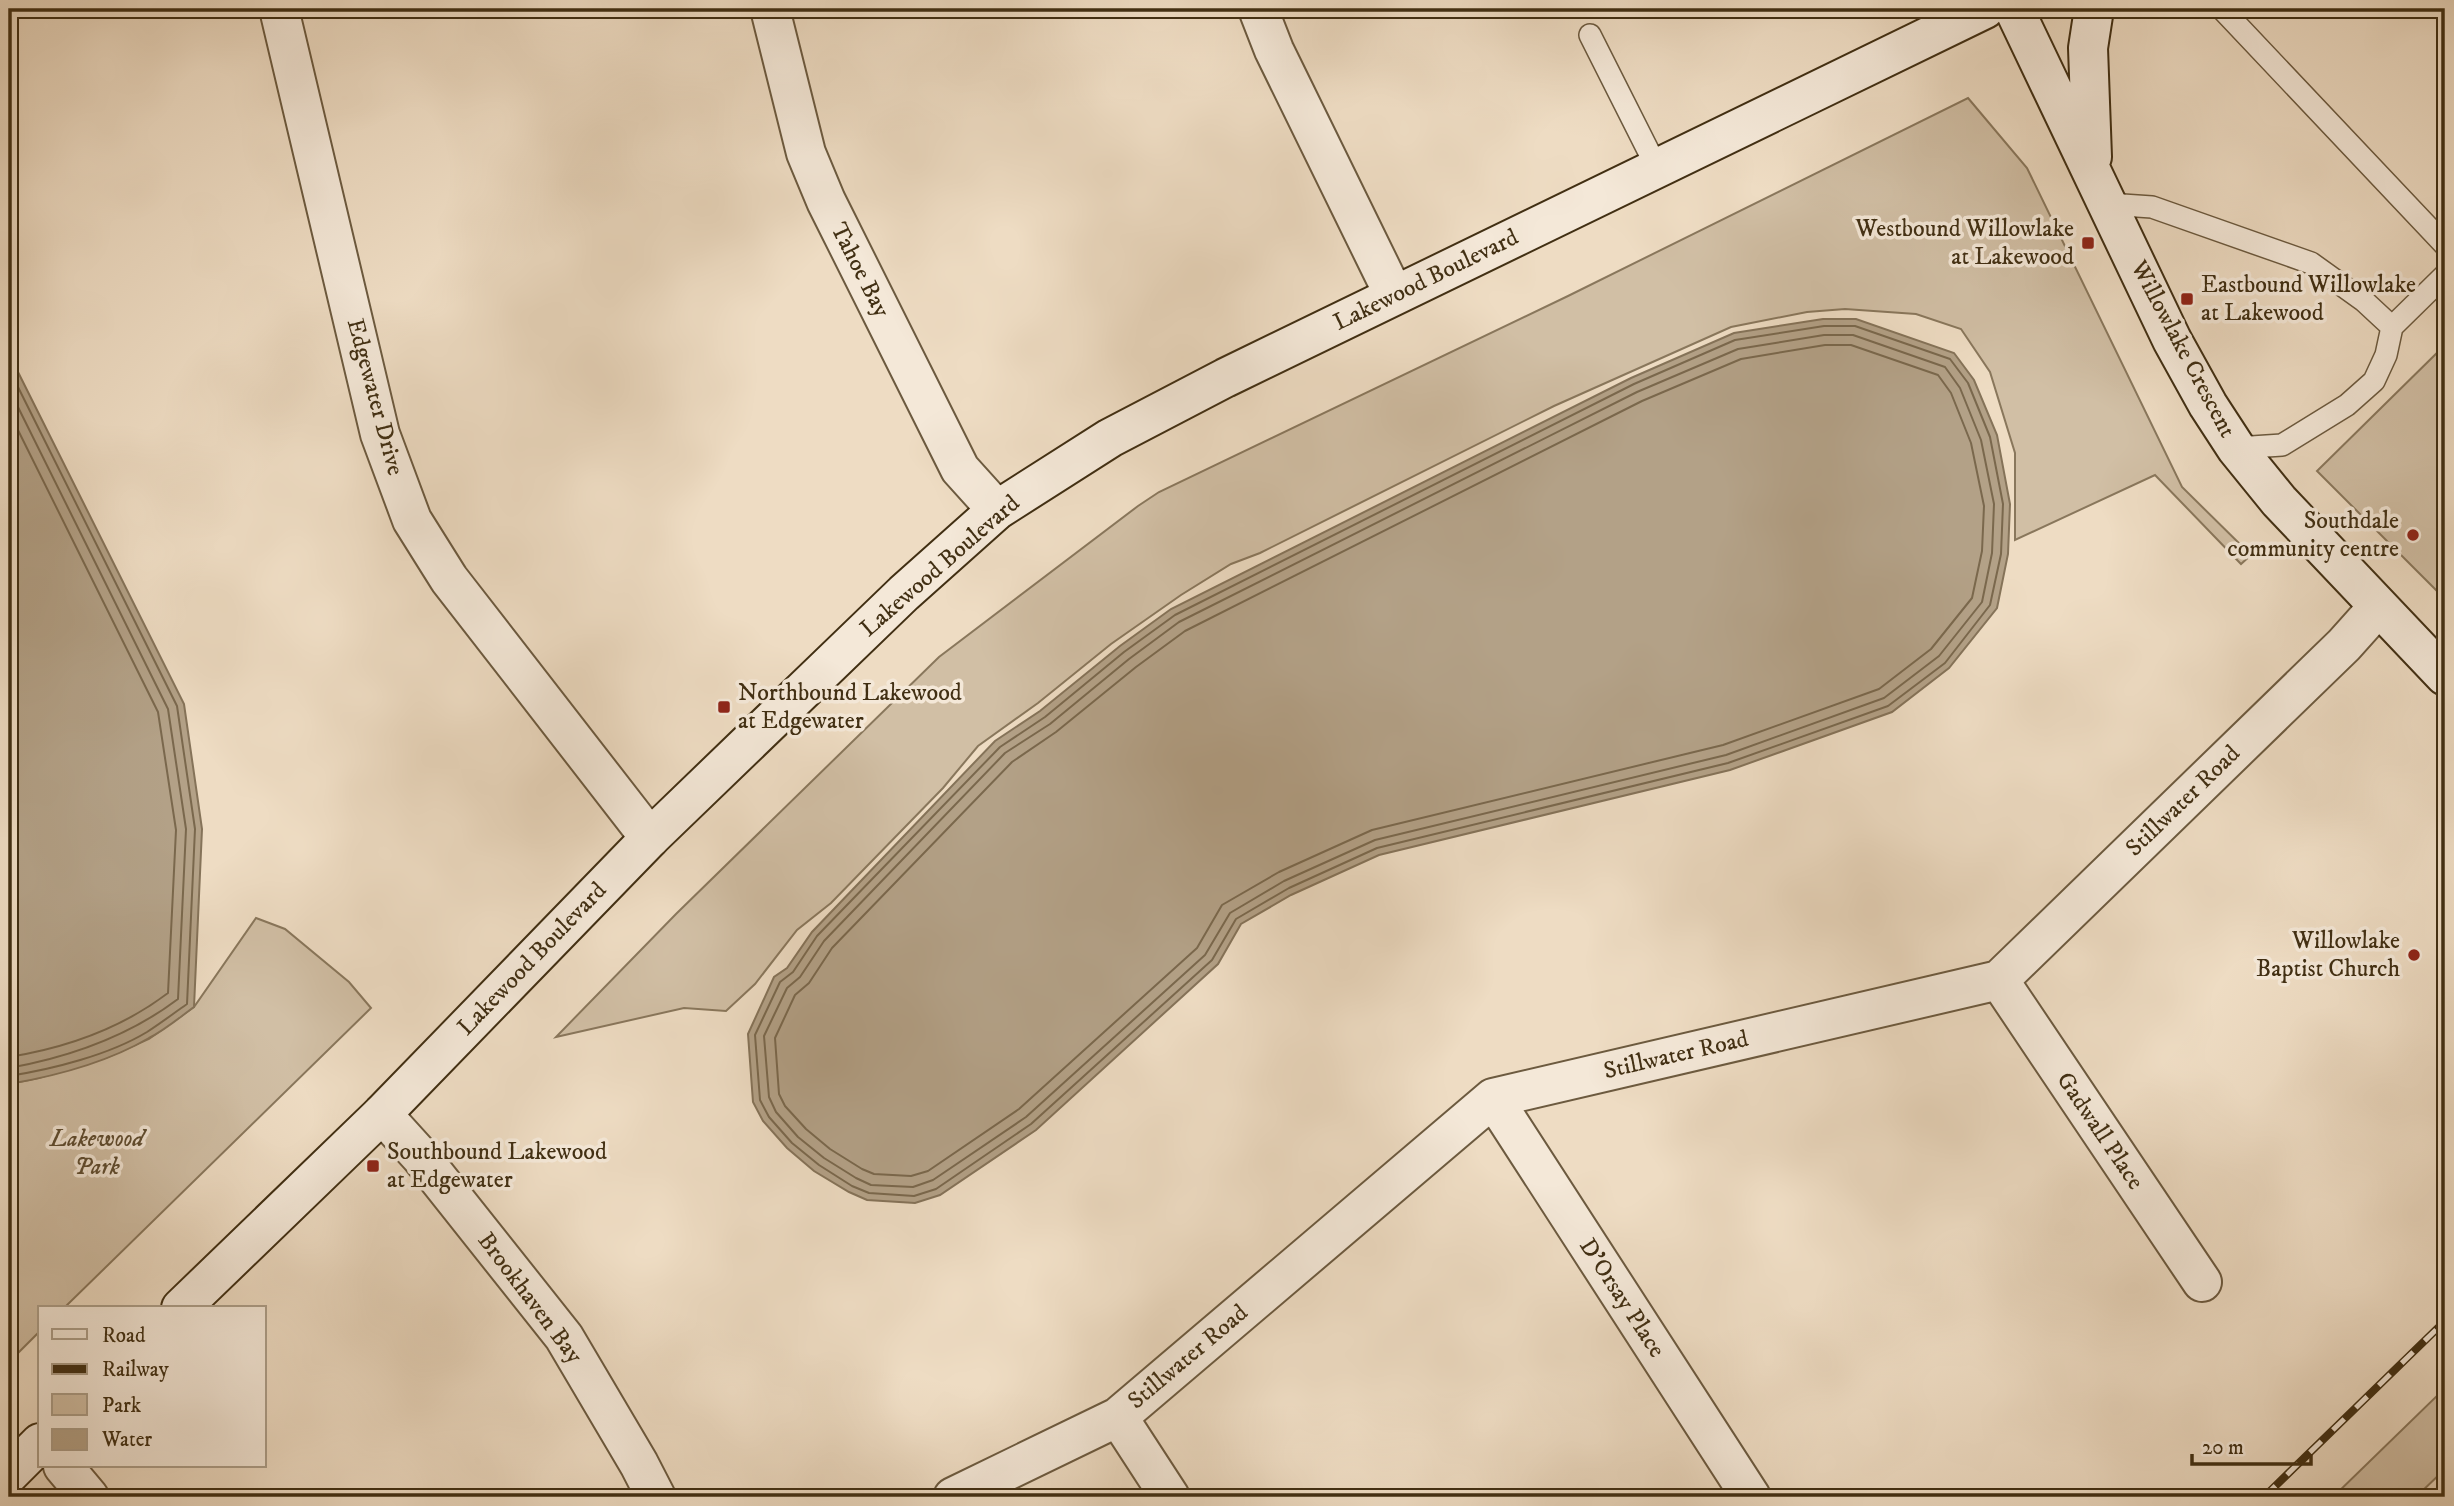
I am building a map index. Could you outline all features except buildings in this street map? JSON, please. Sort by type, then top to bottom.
[{"type":"street","name":"Edgewater Drive","points":[[279,9],[380,433],[412,520],[449,579],[650,838]]},
{"type":"street","name":"Tahoe Bay","points":[[770,9],[806,153],[826,201],[960,469],[997,510]]},
{"type":"street","points":[[1258,9],[1274,50],[1394,295]]},
{"type":"street","name":"Lakewood Boulevard","points":[[183,1306],[382,1114],[650,838],[904,593],[997,510],[1111,439],[1225,378],[1985,9]]},
{"type":"street","name":"Willowlake Crescent","points":[[2014,9],[2172,340],[2208,405],[2236,448],[2279,501],[2445,676]]},
{"type":"street","points":[[2092,170],[2088,48],[2094,9]]},
{"type":"street","name":"Stillwater Road","points":[[953,1497],[1118,1417],[1493,1098],[1998,980],[2344,645],[2378,607]]},
{"type":"street","name":"Gadwall Place","points":[[1998,980],[2202,1282]]},
{"type":"street","name":"D'Orsay Place","points":[[1493,1098],[1751,1497]]},
{"type":"street","name":"Brookhaven Bay","points":[[382,1114],[421,1157],[564,1337],[656,1497]]},
{"type":"street","points":[[1118,1417],[1170,1497]]},
{"type":"street","points":[[9,1474],[38,1445]]},
{"type":"street","points":[[65,1468],[89,1497]]},
{"type":"lane","points":[[2222,9],[2445,245]]},
{"type":"lane","points":[[1590,35],[1657,168]]},
{"type":"lane","points":[[2108,204],[2152,207],[2311,263],[2364,301],[2392,327]]},
{"type":"lane","points":[[2236,448],[2282,445],[2347,405],[2374,382],[2386,355],[2392,327],[2445,275]]},
{"type":"green space","points":[[1968,98],[2027,168],[2182,487],[2251,555],[2241,564],[2155,475],[2015,540],[2015,453],[1990,372],[1961,329],[1916,314],[1845,309],[1807,312],[1731,327],[1554,406],[1260,553],[1231,564],[1181,595],[1111,644],[1038,703],[978,746],[943,788],[831,903],[797,930],[755,984],[726,1011],[684,1008],[556,1037],[676,914],[939,657],[1159,492],[1568,296]]},
{"type":"green space","name":"Southdale community centre","points":[[2445,345],[2445,599],[2317,471]]},
{"type":"green space","name":"Lakewood Park","points":[[256,918],[285,929],[349,982],[371,1008],[66,1306],[38,1306],[38,1333],[9,1362],[9,1084],[39,1078],[108,1057],[149,1039],[194,1007]]},
{"type":"green space","points":[[2445,1388],[2445,1469],[2416,1497],[2333,1497]]},
{"type":"water","points":[[1823,319],[1856,319],[1954,353],[1974,380],[1997,435],[2010,504],[2008,554],[1997,608],[1949,668],[1892,712],[1730,770],[1379,855],[1291,895],[1241,924],[1218,964],[1036,1130],[940,1195],[915,1203],[867,1200],[814,1171],[787,1148],[763,1121],[753,1102],[748,1034],[774,977],[787,968],[812,932],[995,741],[1040,711],[1120,646],[1171,609],[1631,378],[1734,333]]},
{"type":"water","points":[[9,354],[184,704],[202,829],[194,1007],[133,1047],[63,1072],[9,1084]]},
{"type":"railway","points":[[2264,1497],[2445,1321]]},
{"type":"place","name":"Westbound Willowlake at Lakewood","points":[[2088,243]]},
{"type":"place","name":"Eastbound Willowlake at Lakewood","points":[[2187,299]]},
{"type":"place","name":"Southdale community centre","points":[[2413,535]]},
{"type":"place","name":"Northbound Lakewood at Edgewater","points":[[724,707]]},
{"type":"place","name":"Willowlake Baptist Church","points":[[2414,955]]},
{"type":"place","name":"Southbound Lakewood at Edgewater","points":[[373,1166]]}]
